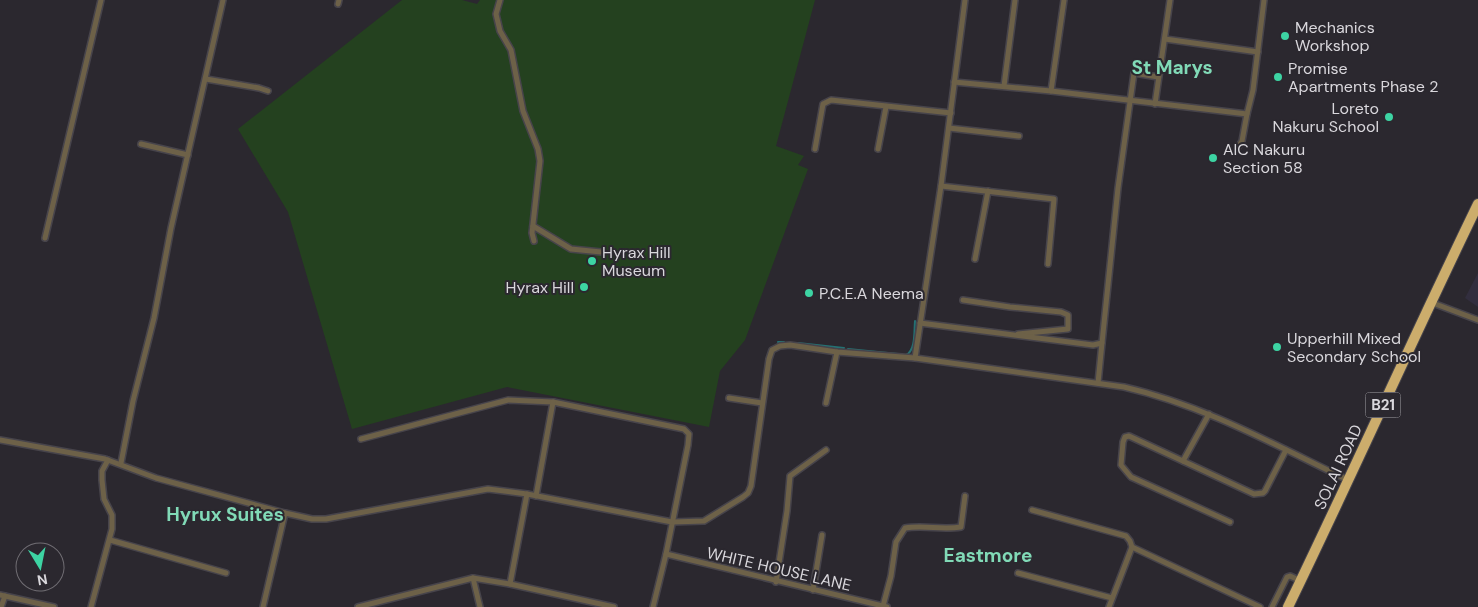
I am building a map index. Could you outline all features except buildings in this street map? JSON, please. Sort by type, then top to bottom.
[{"type":"highway","name":"SOLAI ROAD","points":[[1288,607],[1430,302],[1478,204]]},
{"type":"street","points":[[45,238],[101,0]]},
{"type":"street","points":[[120,463],[154,318],[171,228],[224,0]]},
{"type":"street","points":[[500,0],[496,14],[500,31],[511,50],[523,111],[538,149],[540,161],[533,226],[534,241]]},
{"type":"street","points":[[915,358],[941,186],[965,0]]},
{"type":"street","points":[[1004,86],[1015,0]]},
{"type":"street","points":[[1051,91],[1064,0]]},
{"type":"street","points":[[1155,104],[1170,0]]},
{"type":"street","points":[[1237,148],[1242,141],[1253,90],[1264,0]]},
{"type":"street","points":[[1165,39],[1258,52]]},
{"type":"street","points":[[1098,383],[1118,188],[1134,73],[1158,76]]},
{"type":"street","points":[[206,79],[268,91]]},
{"type":"street","points":[[954,82],[1051,91],[1248,114]]},
{"type":"street","points":[[815,149],[820,111],[826,101],[838,100],[951,113]]},
{"type":"street","points":[[878,149],[886,107]]},
{"type":"street","points":[[949,128],[1018,136]]},
{"type":"street","points":[[141,144],[188,155]]},
{"type":"street","points":[[941,186],[1054,200],[1048,264]]},
{"type":"street","points":[[975,259],[988,191]]},
{"type":"street","points":[[533,226],[571,249],[601,252]]},
{"type":"street","points":[[963,300],[1061,312],[1068,315],[1068,329],[1008,335]]},
{"type":"street","points":[[1430,302],[1478,320]]},
{"type":"street","points":[[920,323],[1008,335],[1093,344],[1102,343]]},
{"type":"street","points":[[0,442],[40,446],[108,460],[156,478],[312,519],[326,519],[488,489],[527,494],[672,522],[704,521],[748,493],[751,486],[769,359],[772,350],[790,344],[837,352],[915,358],[1098,383],[1157,394],[1209,414],[1348,480]]},
{"type":"street","points":[[826,403],[837,352]]},
{"type":"street","points":[[729,398],[762,403]]},
{"type":"street","points":[[361,439],[508,400],[553,402],[684,429],[689,434],[666,554],[653,607]]},
{"type":"street","points":[[536,496],[553,402]]},
{"type":"street","points":[[1183,461],[1209,414]]},
{"type":"street","points":[[1230,522],[1131,477],[1121,466],[1125,437],[1129,436],[1254,494],[1265,491],[1286,450]]},
{"type":"street","points":[[776,582],[787,511],[790,476],[826,450]]},
{"type":"street","points":[[91,607],[112,529],[112,515],[104,499],[102,470],[108,460]]},
{"type":"street","points":[[510,584],[527,494]]},
{"type":"street","points":[[885,606],[899,536],[905,528],[919,526],[951,529],[961,527],[965,496]]},
{"type":"street","points":[[1032,510],[1126,536],[1130,541],[1132,547],[1109,607]]},
{"type":"street","points":[[263,607],[285,513]]},
{"type":"street","points":[[813,590],[822,535]]},
{"type":"street","points":[[110,540],[226,573]]},
{"type":"street","points":[[1132,547],[1260,607]]},
{"type":"street","name":"WHITE HOUSE LANE","points":[[666,554],[865,604],[885,606]]},
{"type":"street","points":[[1018,574],[1112,598]]},
{"type":"street","points":[[1272,607],[1287,577],[1290,576],[1301,580]]},
{"type":"street","points":[[473,578],[480,607]]},
{"type":"street","points":[[358,607],[473,578],[510,584],[613,607]]},
{"type":"street","points":[[1,607],[2,596],[54,607]]},
{"type":"shaded area","points":[[1478,273],[1478,307],[1465,298]]},
{"type":"green space","points":[[402,0],[462,0],[477,4],[480,0],[815,0],[776,146],[804,156],[798,165],[808,169],[745,340],[720,371],[709,427],[507,387],[352,429],[288,212],[238,129]]},
{"type":"waterway","points":[[906,355],[913,345],[915,321]]},
{"type":"waterway","points":[[778,342],[784,342]]},
{"type":"waterway","points":[[798,343],[844,348]]},
{"type":"waterway","points":[[848,349],[898,354]]},
{"type":"place","name":"Mechanics Workshop","points":[[1285,36]]},
{"type":"place","name":"Promise Apartments Phase 2","points":[[1278,77]]},
{"type":"place","name":"Loreto Nakuru School","points":[[1389,117]]},
{"type":"place","name":"AIC Nakuru Section 58","points":[[1213,158]]},
{"type":"place","name":"Hyrax Hill Museum","points":[[592,261]]},
{"type":"place","name":"Hyrax Hill","points":[[584,287]]},
{"type":"place","name":"P.C.E.A Neema","points":[[809,293]]},
{"type":"place","name":"Upperhill Mixed Secondary School","points":[[1277,347]]},
{"type":"district","name":"St Marys","points":[[1172,67]]},
{"type":"district","name":"Hyrux Suites","points":[[225,514]]},
{"type":"district","name":"Eastmore","points":[[988,555]]}]
